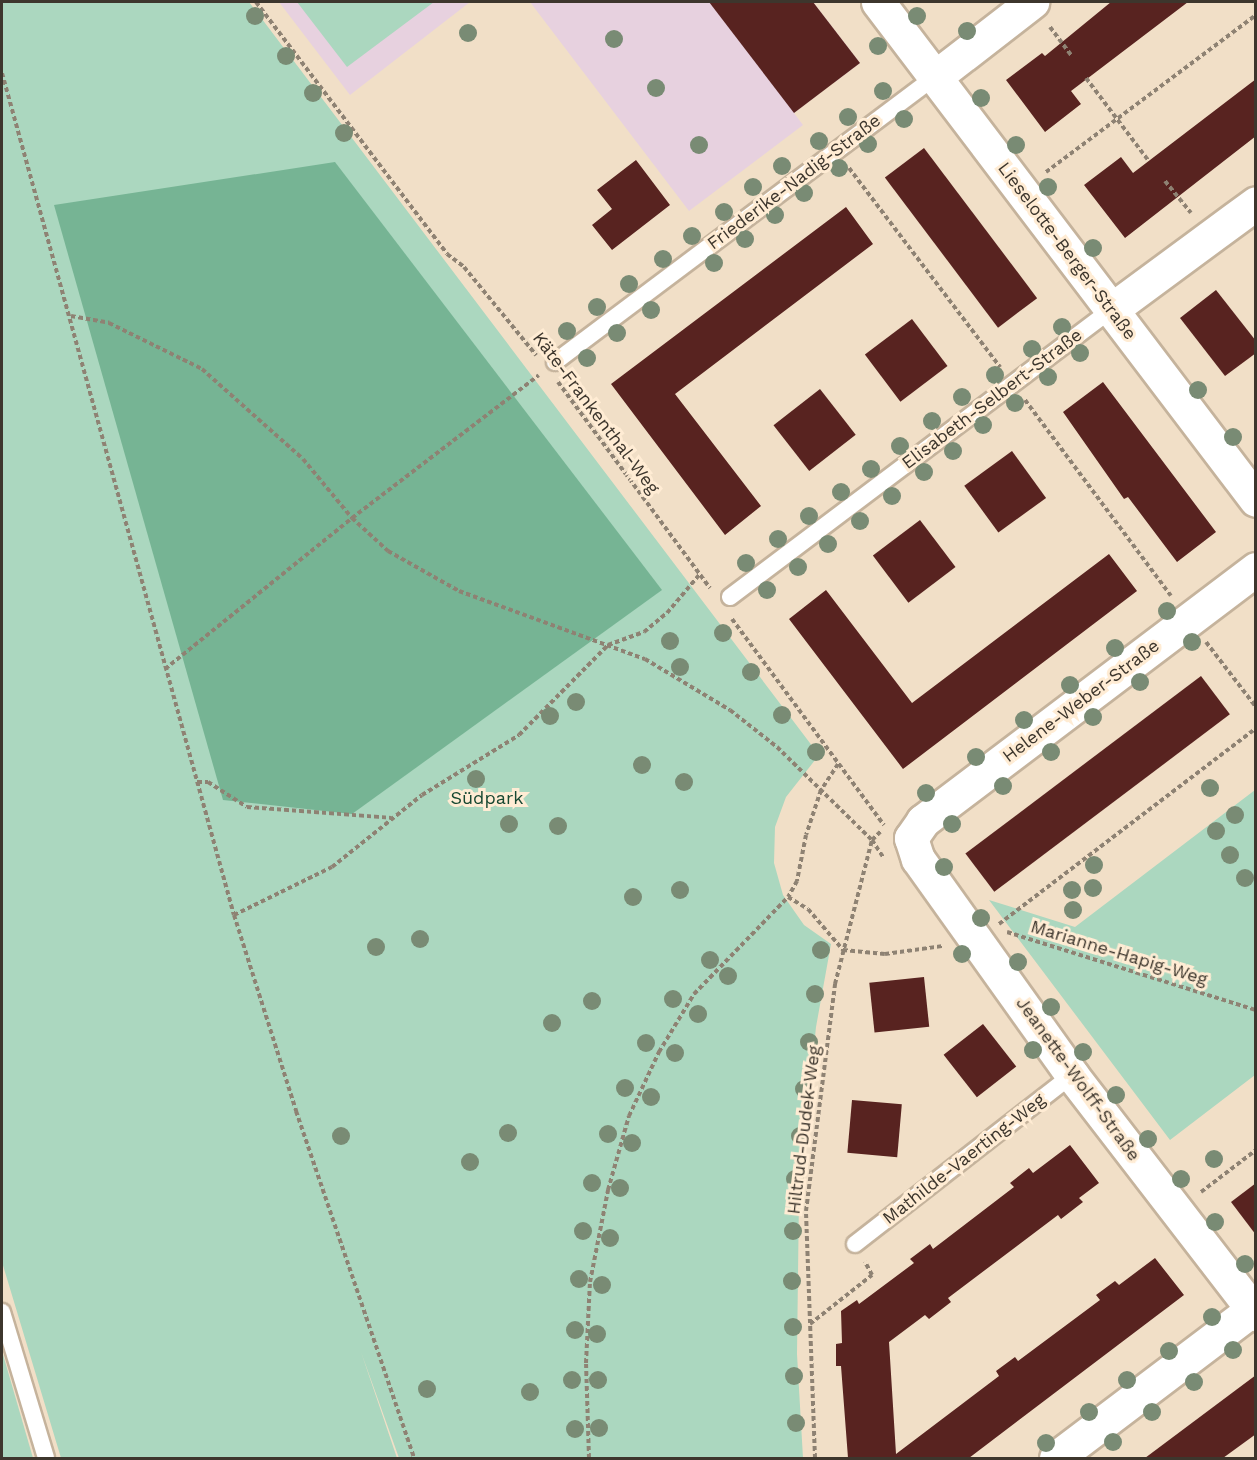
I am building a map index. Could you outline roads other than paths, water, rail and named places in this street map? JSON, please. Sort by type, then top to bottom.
[{"type":"street","name":"Lieselotte-Berger-Straße","points":[[878,2],[1256,500]]},
{"type":"street","name":"Friederike-Nadig-Straße","points":[[935,77],[1032,2]]},
{"type":"street","name":"Elisabeth-Selbert-Straße","points":[[1111,309],[1256,203]]},
{"type":"street","name":"Helene-Weber-Straße","points":[[898,833],[923,821],[1256,569]]},
{"type":"street","name":"Jeanette-Wolff-Straße","points":[[898,833],[918,859],[984,932],[1072,1075],[1254,1310]]},
{"type":"street","points":[[1056,1458],[1254,1310]]},
{"type":"lane","name":"Friederike-Nadig-Straße","points":[[549,367],[935,77]]},
{"type":"lane","name":"Elisabeth-Selbert-Straße","points":[[725,602],[1111,309]]},
{"type":"lane","name":"Mathilde-Vaerting-Weg","points":[[855,1244],[1072,1075]]},
{"type":"lane","points":[[2,1312],[46,1458]]},
{"type":"park label","name":"Südpark","points":[[487,798]]}]
